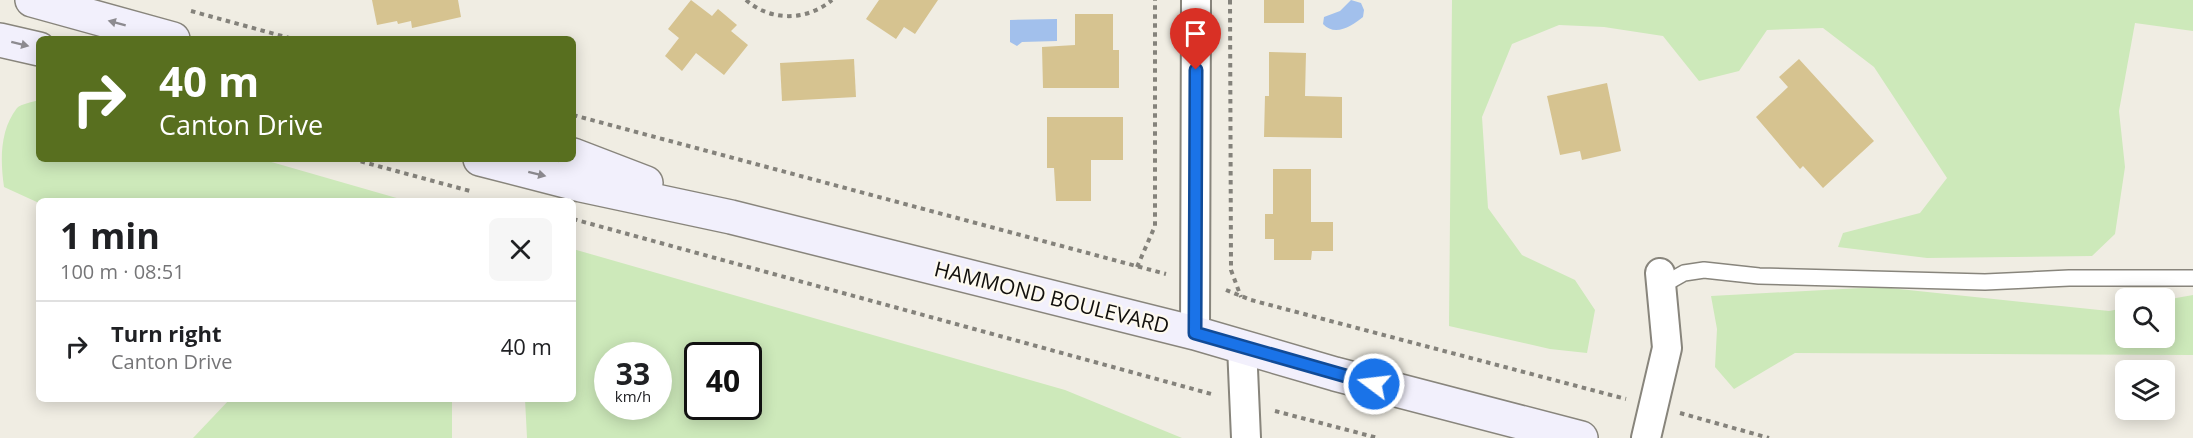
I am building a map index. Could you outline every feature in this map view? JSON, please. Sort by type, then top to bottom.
[{"type":"street","points":[[33,0],[178,24]]},
{"type":"street","points":[[1195,333],[1196,0]]},
{"type":"street","points":[[0,40],[36,48]]},
{"type":"street","name":"HAMMOND BOULEVARD","points":[[576,156],[731,217]]},
{"type":"street","name":"HAMMOND BOULEVARD","points":[[492,162],[581,185],[731,217],[1195,333],[1335,374],[1581,438]]},
{"type":"street","points":[[1646,438],[1666,348],[1660,279]]},
{"type":"street","points":[[1242,346],[1246,438]]},
{"type":"lane","points":[[1660,279],[1704,270],[1759,276],[1985,282],[2069,278],[2193,278]]},
{"type":"path","points":[[746,0],[756,9],[781,16],[805,16],[824,7],[832,0]]},
{"type":"path","points":[[1137,267],[1155,226],[1155,0]]},
{"type":"path","points":[[1230,0],[1231,270],[1241,297]]},
{"type":"path","points":[[178,24],[270,36]]},
{"type":"path","points":[[363,162],[472,192]]},
{"type":"path","points":[[576,220],[1378,438]]},
{"type":"green space","points":[[1452,0],[2193,0],[2193,31],[2135,23],[2119,111],[2125,167],[2115,234],[2092,256],[1927,258],[1838,247],[1843,233],[1920,213],[1947,178],[1874,67],[1823,28],[1767,30],[1739,71],[1699,81],[1663,36],[1604,27],[1559,25],[1512,44],[1482,117],[1488,208],[1522,255],[1575,280],[1595,310],[1587,353],[1550,349],[1449,326]]},
{"type":"green space","points":[[36,101],[36,162],[271,162],[397,198],[36,198],[36,202],[4,187],[2,156],[4,135],[11,117],[17,108]]},
{"type":"green space","points":[[576,250],[1065,390],[1182,438],[527,438],[525,402],[576,402]]},
{"type":"green space","points":[[1880,287],[2115,310],[2115,348],[2175,348],[2175,298],[2193,295],[2193,355],[1795,353],[1734,389],[1715,367],[1717,329],[1711,296]]},
{"type":"green space","points":[[227,402],[452,402],[452,438],[193,438]]},
{"type":"water","points":[[1351,0],[1361,3],[1364,10],[1363,17],[1349,27],[1338,30],[1328,28],[1323,24],[1324,17],[1340,11]]},
{"type":"water","points":[[1057,19],[1057,41],[1022,42],[1017,46],[1010,42],[1010,20]]},
{"type":"building","points":[[372,0],[458,0],[461,17],[412,28],[411,21],[377,25]]},
{"type":"building","points":[[691,0],[712,16],[718,9],[737,25],[731,31],[748,45],[724,75],[696,53],[682,71],[665,56],[679,38],[668,29]]},
{"type":"building","points":[[879,0],[938,0],[915,34],[904,27],[896,39],[866,19]]},
{"type":"building","points":[[1264,0],[1304,0],[1304,23],[1264,23]]},
{"type":"building","points":[[1075,14],[1113,14],[1113,50],[1119,50],[1119,88],[1043,88],[1042,47],[1075,45]]},
{"type":"building","points":[[1269,52],[1306,53],[1305,96],[1342,97],[1342,138],[1264,137],[1265,96],[1269,96]]},
{"type":"building","points":[[854,59],[856,97],[782,101],[780,63]]},
{"type":"building","points":[[1799,59],[1874,141],[1823,188],[1803,166],[1800,169],[1756,117],[1788,87],[1779,77]]},
{"type":"building","points":[[1607,83],[1621,151],[1582,160],[1580,151],[1560,155],[1547,96]]},
{"type":"building","points":[[1047,117],[1123,117],[1123,160],[1091,160],[1091,201],[1056,201],[1054,168],[1047,168]]},
{"type":"building","points":[[1273,169],[1311,169],[1311,222],[1333,222],[1333,251],[1312,251],[1311,260],[1274,260],[1274,239],[1265,239],[1265,214],[1273,214]]},
{"type":"route","points":[[1196,70],[1195,333],[1374,384]]}]
